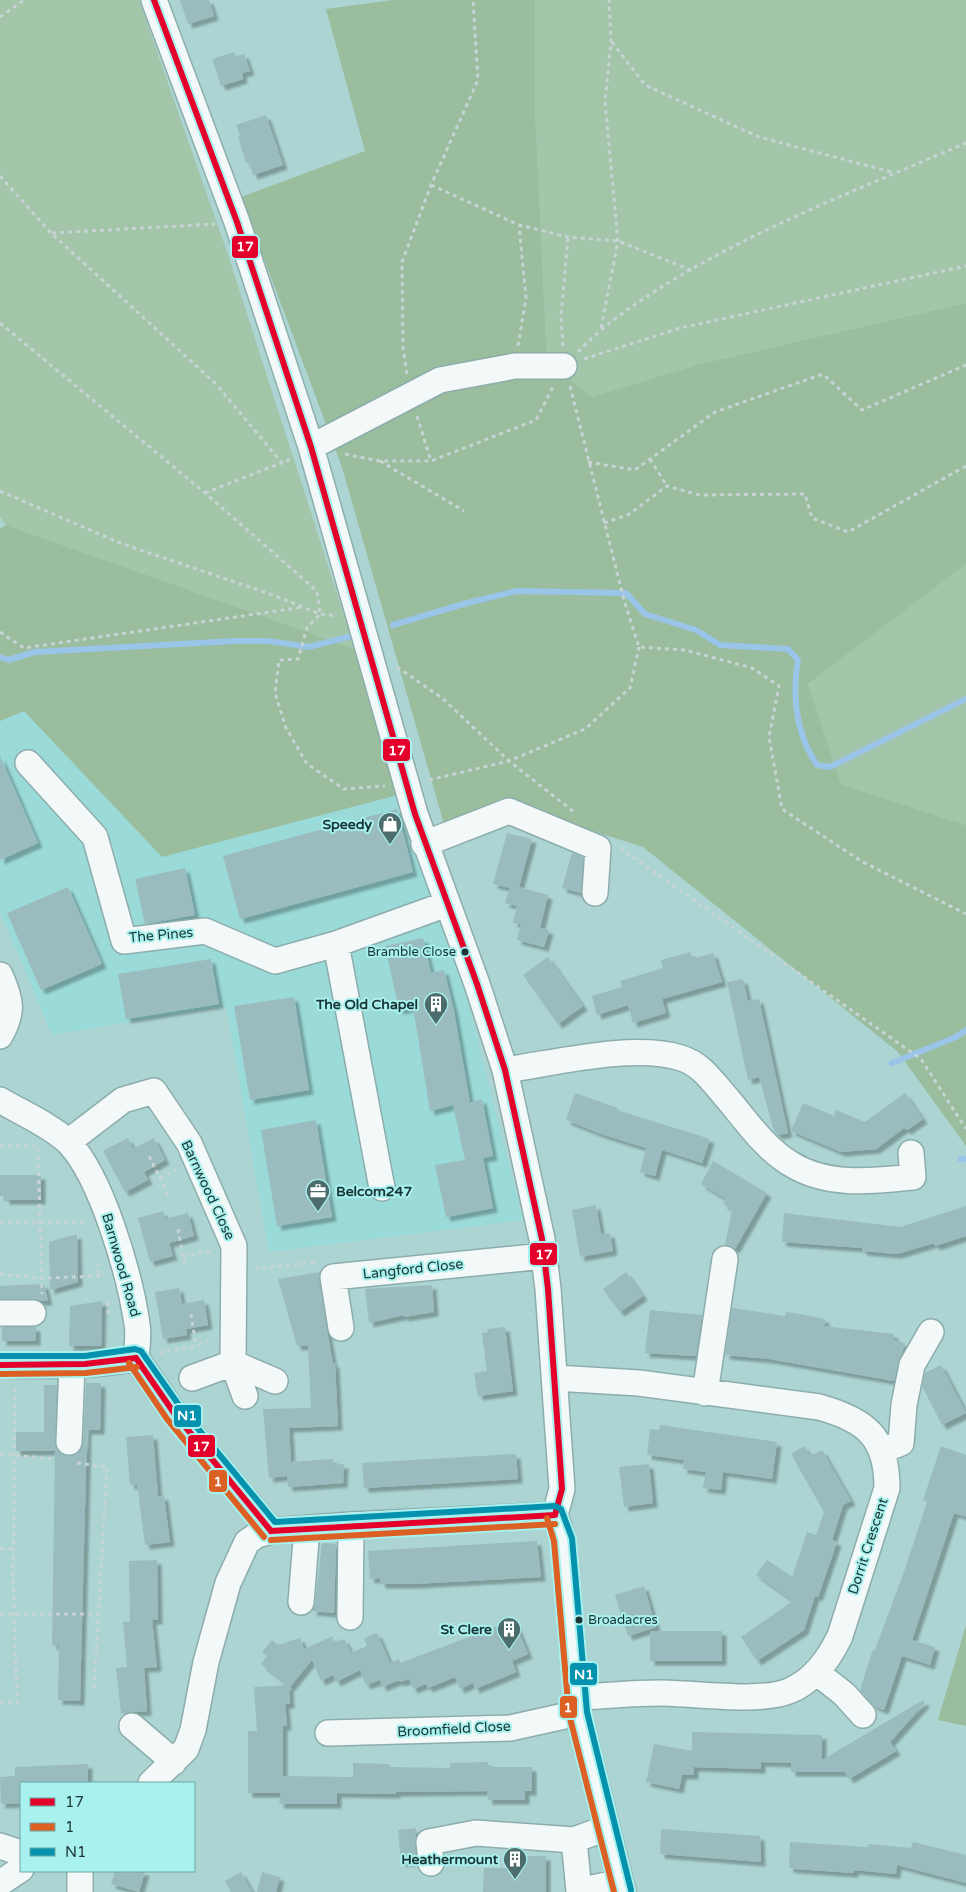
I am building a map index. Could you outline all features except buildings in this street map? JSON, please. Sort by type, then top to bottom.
[{"type":"street","points":[[154,0],[237,222],[311,448],[424,844],[477,984],[504,1070],[542,1239],[544,1256],[555,1378],[562,1489],[555,1515],[563,1539],[577,1705],[621,1887],[579,1891],[574,1840]]},
{"type":"street","points":[[311,448],[440,380],[515,366],[564,366]]},
{"type":"street","name":"The Pines","points":[[28,763],[95,837],[124,941],[205,931],[275,961],[336,944],[448,904]]},
{"type":"street","points":[[424,844],[510,812],[598,848],[595,893]]},
{"type":"street","points":[[336,944],[382,1188]]},
{"type":"street","points":[[0,975],[10,998],[10,1014],[0,1036]]},
{"type":"street","points":[[504,1070],[636,1052],[660,1053],[682,1058],[698,1065],[768,1145],[792,1165],[842,1181],[868,1182],[912,1165]]},
{"type":"street","name":"Barnwood Close","points":[[68,1142],[123,1100],[154,1091],[189,1143],[234,1246],[233,1363],[245,1396]]},
{"type":"street","name":"Barnwood Road","points":[[0,1100],[38,1135],[68,1142],[88,1170],[110,1222],[126,1278],[138,1326],[136,1358]]},
{"type":"street","name":"Langford Close","points":[[341,1328],[333,1277],[544,1256]]},
{"type":"street","points":[[705,1393],[725,1259]]},
{"type":"street","points":[[0,1313],[33,1313]]},
{"type":"street","points":[[883,1450],[901,1443],[904,1405],[912,1365],[931,1332]]},
{"type":"street","points":[[8,1365],[72,1366],[106,1364],[136,1358],[174,1413],[271,1531]]},
{"type":"street","points":[[192,1378],[233,1363],[275,1381]]},
{"type":"street","points":[[67,1455],[72,1366]]},
{"type":"street","name":"Dorrit Crescent","points":[[555,1378],[640,1383],[819,1407],[855,1419],[868,1430],[883,1450],[887,1470],[887,1488],[840,1636],[830,1656],[803,1683],[788,1691],[772,1694],[658,1693],[577,1705]]},
{"type":"street","points":[[152,1782],[186,1749],[193,1730],[219,1611],[239,1555],[246,1542],[257,1535],[271,1531],[555,1515]]},
{"type":"street","points":[[350,1617],[351,1525]]},
{"type":"street","points":[[301,1602],[307,1528]]},
{"type":"street","points":[[816,1672],[840,1690],[863,1715]]},
{"type":"street","name":"Broomfield Close","points":[[328,1733],[510,1728],[577,1705]]},
{"type":"street","points":[[132,1726],[174,1762]]},
{"type":"street","points":[[431,1863],[429,1842],[476,1833],[574,1840],[606,1828]]},
{"type":"street","points":[[0,1846],[20,1853]]},
{"type":"street","points":[[0,1883],[20,1870]]},
{"type":"street","points":[[80,1872],[80,1892]]},
{"type":"path","points":[[0,17],[24,0]]},
{"type":"path","points":[[431,461],[410,396],[403,348],[402,262],[430,185],[478,80],[473,0]]},
{"type":"path","points":[[601,328],[618,241],[605,102],[611,41],[609,0]]},
{"type":"path","points":[[611,41],[645,85],[759,137],[896,173]]},
{"type":"path","points":[[205,493],[282,463],[311,448],[380,461],[431,461],[536,420],[564,366],[601,328],[691,270],[758,232],[966,143]]},
{"type":"path","points":[[0,176],[51,232],[216,384],[282,463]]},
{"type":"path","points":[[430,185],[519,225],[568,237],[618,241],[691,270]]},
{"type":"path","points":[[51,232],[237,222]]},
{"type":"path","points":[[515,366],[526,298],[519,225]]},
{"type":"path","points":[[320,614],[307,628],[298,659],[279,660],[275,693],[286,728],[307,764],[344,789],[408,785],[509,761],[585,729],[630,688],[639,647],[604,523],[564,366],[562,316],[568,237]]},
{"type":"path","points":[[564,366],[680,328],[966,266]]},
{"type":"path","points":[[0,323],[205,493],[317,591],[320,614]]},
{"type":"path","points":[[588,462],[635,470],[715,412],[823,374],[862,410],[966,365]]},
{"type":"path","points":[[650,459],[667,486],[699,495],[805,494],[812,518],[848,532],[966,466]]},
{"type":"path","points":[[380,461],[464,511]]},
{"type":"path","points":[[604,523],[628,515],[667,486]]},
{"type":"path","points":[[0,491],[120,543],[305,607],[320,614],[361,620]]},
{"type":"path","points":[[0,632],[24,648],[305,607]]},
{"type":"path","points":[[639,647],[685,650],[752,668],[779,686],[769,736],[782,809],[861,861],[966,914]]},
{"type":"path","points":[[369,650],[442,698],[509,761],[576,814]]},
{"type":"path","points":[[614,844],[921,1059],[966,1130]]},
{"type":"path","points":[[0,1146],[38,1135],[42,1278]]},
{"type":"path","points":[[149,1156],[169,1197]]},
{"type":"path","points":[[0,1223],[69,1222]]},
{"type":"path","points":[[178,1230],[185,1269]]},
{"type":"path","points":[[183,1258],[234,1246]]},
{"type":"path","points":[[99,1269],[99,1275]]},
{"type":"path","points":[[0,1274],[42,1278],[99,1275],[126,1278]]},
{"type":"path","points":[[191,1314],[196,1346]]},
{"type":"path","points":[[136,1358],[196,1346],[233,1331]]},
{"type":"path","points":[[0,1703],[17,1703],[13,1549],[14,1454],[8,1365]]},
{"type":"path","points":[[0,1454],[67,1455],[107,1467],[94,1690]]},
{"type":"path","points":[[0,1549],[13,1549]]},
{"type":"path","points":[[0,1614],[98,1614]]},
{"type":"shaded area","points":[[24,711],[162,857],[398,795],[463,982],[523,1220],[269,1252],[226,1006],[52,1035],[0,912],[0,721]]},
{"type":"green space","points":[[0,0],[139,0],[228,255],[355,649],[6,525],[0,517]]},
{"type":"green space","points":[[393,0],[535,0],[535,108],[547,363],[592,397],[696,365],[966,303],[966,564],[808,684],[841,784],[966,825],[966,1146],[898,1052],[643,847],[508,804],[444,824],[342,467],[241,197],[365,151],[326,9]]},
{"type":"green space","points":[[535,0],[966,0],[966,303],[696,365],[592,397],[547,363],[535,108]]},
{"type":"green space","points":[[6,525],[355,649],[398,795],[162,857],[24,711],[0,721],[0,529]]},
{"type":"green space","points":[[966,564],[966,825],[841,784],[808,684]]},
{"type":"green space","points":[[966,1625],[966,1726],[938,1720]]},
{"type":"waterway","points":[[393,625],[467,603],[517,591],[626,593],[645,614],[696,630],[720,645],[788,649],[798,660],[795,687],[796,701],[797,714],[804,740],[817,765],[830,767],[966,699]]},
{"type":"waterway","points":[[0,657],[8,660],[35,652],[235,641],[268,641],[309,647],[356,635]]},
{"type":"waterway","points":[[892,1063],[956,1037],[966,1030]]},
{"type":"waterway","points":[[960,1159],[966,1159]]},
{"type":"transit line","name":"17","points":[[154,0],[237,222],[311,447],[415,814],[477,984],[505,1070],[542,1239],[548,1289],[562,1489],[555,1515]]},
{"type":"transit line","name":"N1","points":[[0,1356],[85,1356],[135,1349],[141,1351],[181,1408],[275,1522],[555,1506],[561,1509],[572,1538],[587,1712],[631,1890]]},
{"type":"transit line","name":"17","points":[[136,1358],[174,1413],[271,1531]]},
{"type":"transit line","name":"17","points":[[0,1365],[85,1364],[136,1358]]},
{"type":"transit line","name":"1","points":[[129,1363],[167,1419],[264,1537]]},
{"type":"transit line","name":"1","points":[[0,1374],[86,1373],[137,1367]]},
{"type":"transit line","name":"17","points":[[271,1531],[555,1515]]},
{"type":"transit line","name":"1","points":[[547,1518],[554,1541],[569,1714],[614,1892]]},
{"type":"transit line","name":"1","points":[[271,1540],[555,1524]]},
{"type":"place","name":"Speedy","points":[[390,845]]},
{"type":"place","name":"Bramble Close","points":[[465,952]]},
{"type":"place","name":"The Old Chapel","points":[[436,1025]]},
{"type":"place","name":"Belcom247","points":[[318,1212]]},
{"type":"place","name":"Broadacres","points":[[579,1620]]},
{"type":"place","name":"St Clere","points":[[509,1650]]},
{"type":"place","name":"Heathermount","points":[[515,1880]]}]
